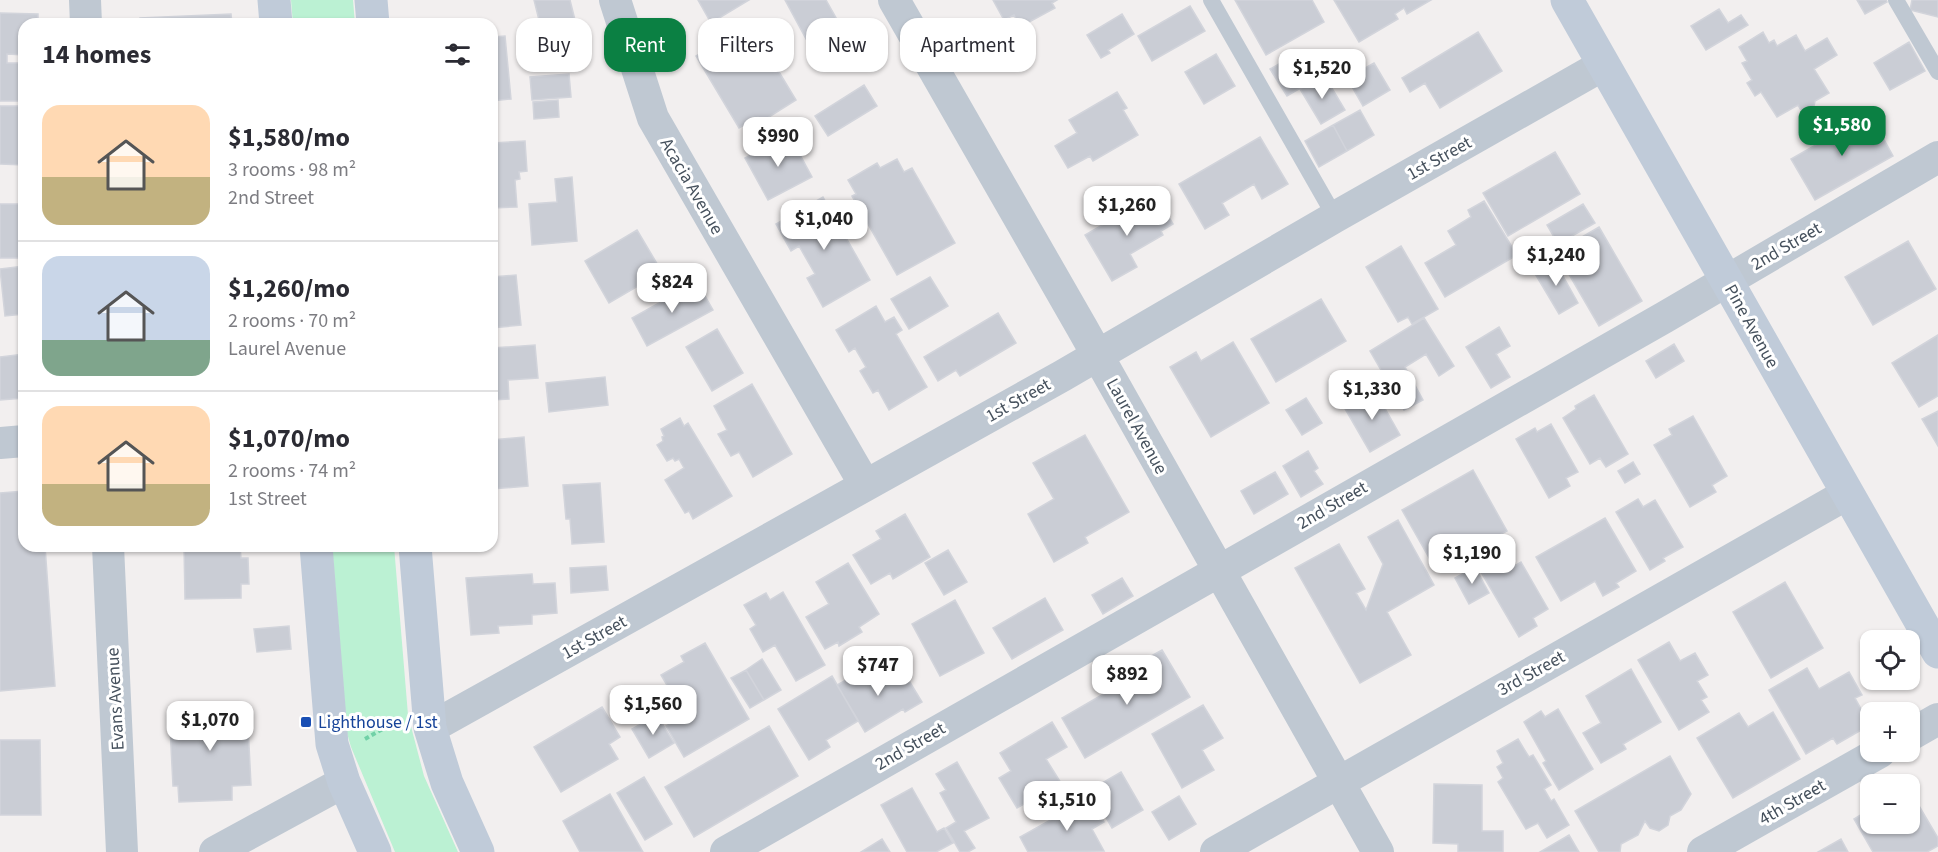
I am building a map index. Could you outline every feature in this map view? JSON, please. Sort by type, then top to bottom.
[{"type":"main road","points":[[274,0],[276,18]]},
{"type":"main road","points":[[371,0],[372,18]]},
{"type":"main road","name":"Pine Avenue","points":[[1567,2],[1938,652]]},
{"type":"main road","points":[[316,552],[332,744],[344,782],[375,852]]},
{"type":"main road","points":[[415,552],[430,728],[447,783],[478,852]]},
{"type":"street","points":[[85,0],[86,18]]},
{"type":"street","name":"Acacia Avenue","points":[[615,0],[653,118],[865,485]]},
{"type":"street","name":"Laurel Avenue","points":[[894,0],[1378,852]]},
{"type":"street","name":"1st Street","points":[[430,728],[1097,356],[1335,216],[1603,65]]},
{"type":"street","name":"2nd Street","points":[[726,852],[1727,281],[1938,157]]},
{"type":"street","points":[[0,443],[18,442]]},
{"type":"street","name":"3rd Street","points":[[1216,852],[1847,494]]},
{"type":"street","name":"Evans Avenue","points":[[108,552],[122,852]]},
{"type":"street","points":[[1920,729],[1938,719]]},
{"type":"street","name":"4th Street","points":[[1703,852],[1862,762]]},
{"type":"street","points":[[214,852],[344,782]]},
{"type":"lane","points":[[1211,0],[1335,216]]},
{"type":"lane","points":[[1896,0],[1938,72]]},
{"type":"path","points":[[360,741],[399,720]]},
{"type":"green space","points":[[291,0],[353,0],[354,18],[292,18]]},
{"type":"green space","points":[[332,552],[394,552],[408,715],[424,776],[458,852],[395,852],[347,733]]},
{"type":"building","points":[[534,0],[570,0],[574,18],[538,18]]},
{"type":"building","points":[[698,0],[749,0],[719,18],[708,18]]},
{"type":"building","points":[[785,0],[826,0],[836,18],[806,18],[806,39]]},
{"type":"building","points":[[993,0],[1057,0],[1052,3],[1055,8],[1036,18],[1016,18],[1014,15],[1003,18]]},
{"type":"building","points":[[1235,0],[1312,0],[1324,22],[1266,55]]},
{"type":"building","points":[[1334,0],[1431,0],[1407,14],[1404,8],[1395,14],[1398,19],[1359,42]]},
{"type":"building","points":[[1857,0],[1886,0],[1887,2],[1865,14]]},
{"type":"building","points":[[1912,0],[1938,0],[1938,17],[1910,10]]},
{"type":"building","points":[[1190,6],[1205,31],[1152,61],[1138,36]]},
{"type":"building","points":[[1719,9],[1728,23],[1741,15],[1748,25],[1706,50],[1691,26]]},
{"type":"building","points":[[0,13],[38,14],[38,18],[18,18],[18,55],[7,54],[7,63],[18,63],[18,101],[0,101]]},
{"type":"building","points":[[231,14],[231,18],[140,18]]},
{"type":"building","points":[[1122,14],[1134,34],[1108,50],[1110,53],[1101,58],[1087,35]]},
{"type":"building","points":[[1478,32],[1502,71],[1440,108],[1425,83],[1410,92],[1402,78]]},
{"type":"building","points":[[1763,32],[1769,43],[1774,40],[1777,46],[1796,35],[1805,51],[1827,38],[1837,55],[1814,69],[1829,93],[1815,101],[1814,106],[1805,111],[1801,110],[1798,105],[1777,117],[1761,92],[1755,96],[1747,83],[1752,80],[1742,63],[1747,61],[1739,47]]},
{"type":"building","points":[[505,36],[511,99],[498,100],[498,37]]},
{"type":"building","points":[[1909,42],[1925,71],[1890,90],[1874,63]]},
{"type":"building","points":[[1216,54],[1235,86],[1204,104],[1185,72]]},
{"type":"building","points":[[1295,55],[1311,82],[1287,96],[1270,69]]},
{"type":"building","points":[[1374,63],[1390,90],[1363,106],[1347,78]]},
{"type":"building","points":[[706,72],[779,72],[796,100],[761,122],[758,117],[739,128]]},
{"type":"building","points":[[569,74],[571,97],[532,100],[530,77]]},
{"type":"building","points":[[1324,75],[1345,110],[1321,124],[1300,89]]},
{"type":"building","points":[[864,85],[877,106],[828,136],[815,116]]},
{"type":"building","points":[[1117,92],[1127,108],[1123,110],[1138,135],[1093,161],[1090,156],[1068,168],[1055,146],[1077,133],[1069,120]]},
{"type":"building","points":[[558,100],[559,117],[534,119],[533,102]]},
{"type":"building","points":[[0,106],[18,106],[18,165],[0,164]]},
{"type":"building","points":[[1360,110],[1374,135],[1347,151],[1333,125]]},
{"type":"building","points":[[1870,114],[1893,156],[1815,200],[1791,159]]},
{"type":"building","points":[[1333,125],[1347,151],[1319,167],[1305,141]]},
{"type":"building","points":[[784,137],[794,155],[799,153],[812,177],[768,200],[745,158]]},
{"type":"building","points":[[1260,137],[1288,184],[1262,199],[1254,184],[1222,203],[1229,215],[1205,229],[1179,184]]},
{"type":"building","points":[[525,141],[527,171],[519,172],[520,179],[515,180],[517,207],[498,208],[498,143]]},
{"type":"building","points":[[1555,152],[1580,194],[1508,236],[1483,193]]},
{"type":"building","points":[[897,159],[904,172],[912,168],[955,243],[897,275],[852,196],[856,194],[848,180],[877,163],[880,168]]},
{"type":"building","points":[[572,177],[577,241],[532,245],[529,204],[557,202],[555,179]]},
{"type":"building","points":[[823,197],[870,280],[823,307],[807,278],[815,274],[799,246],[791,251],[776,224]]},
{"type":"building","points":[[1145,200],[1153,214],[1163,207],[1173,224],[1161,231],[1163,235],[1130,254],[1137,267],[1112,281],[1085,235]]},
{"type":"building","points":[[1484,201],[1517,255],[1445,297],[1425,263],[1456,245],[1448,231],[1471,217],[1468,210]]},
{"type":"building","points":[[0,204],[18,204],[18,258],[0,258]]},
{"type":"building","points":[[1583,204],[1595,223],[1558,244],[1547,225]]},
{"type":"building","points":[[1599,227],[1642,301],[1599,326],[1556,252]]},
{"type":"building","points":[[637,230],[662,272],[609,303],[585,261]]},
{"type":"building","points":[[1908,241],[1936,289],[1873,325],[1845,277]]},
{"type":"building","points":[[1401,246],[1438,309],[1412,324],[1408,317],[1398,322],[1366,267]]},
{"type":"building","points":[[1554,260],[1578,303],[1559,314],[1534,272]]},
{"type":"building","points":[[18,267],[18,315],[5,316],[0,269]]},
{"type":"building","points":[[516,275],[521,325],[498,327],[498,276]]},
{"type":"building","points":[[930,277],[948,306],[909,329],[891,299]]},
{"type":"building","points":[[697,282],[713,310],[647,346],[632,318]]},
{"type":"building","points":[[1321,299],[1346,341],[1276,382],[1251,339]]},
{"type":"building","points":[[876,306],[885,322],[894,317],[902,330],[896,334],[927,387],[889,410],[878,390],[873,393],[860,371],[866,367],[855,348],[849,352],[836,330]]},
{"type":"building","points":[[998,313],[1016,343],[960,376],[956,370],[938,381],[924,357]]},
{"type":"building","points":[[1424,318],[1454,366],[1439,376],[1426,354],[1405,367],[1423,400],[1404,410],[1370,351]]},
{"type":"building","points":[[1499,327],[1510,346],[1496,354],[1510,377],[1491,388],[1466,347]]},
{"type":"building","points":[[717,329],[743,373],[712,391],[686,347]]},
{"type":"building","points":[[1938,335],[1938,396],[1919,407],[1892,363]]},
{"type":"building","points":[[1233,342],[1269,403],[1211,437],[1170,367],[1196,352],[1201,361]]},
{"type":"building","points":[[1674,344],[1684,361],[1656,378],[1646,361]]},
{"type":"building","points":[[535,345],[538,378],[508,380],[509,399],[498,400],[498,348]]},
{"type":"building","points":[[18,355],[18,398],[0,400],[0,357]]},
{"type":"building","points":[[605,377],[608,405],[549,412],[546,383]]},
{"type":"building","points":[[752,384],[792,454],[753,477],[739,452],[731,456],[718,434],[727,430],[714,406]]},
{"type":"building","points":[[1374,389],[1400,435],[1370,452],[1344,407]]},
{"type":"building","points":[[1594,395],[1628,454],[1606,467],[1600,458],[1590,464],[1563,418],[1576,409],[1575,406]]},
{"type":"building","points":[[1306,398],[1322,423],[1302,435],[1286,410]]},
{"type":"building","points":[[1938,411],[1938,446],[1922,419]]},
{"type":"building","points":[[1693,416],[1727,476],[1712,485],[1716,492],[1690,507],[1654,445],[1672,435],[1669,429]]},
{"type":"building","points":[[680,418],[684,426],[688,423],[732,496],[693,519],[689,511],[685,513],[665,480],[684,468],[679,459],[675,461],[673,458],[667,461],[657,445],[663,441],[664,436],[661,429]]},
{"type":"building","points":[[1551,424],[1578,472],[1566,478],[1570,486],[1549,498],[1516,439],[1535,428],[1537,432]]},
{"type":"building","points":[[1085,435],[1129,512],[1085,537],[1088,543],[1054,562],[1028,514],[1054,499],[1033,463]]},
{"type":"building","points":[[524,437],[528,486],[498,488],[498,439]]},
{"type":"building","points":[[1308,451],[1318,468],[1314,471],[1323,484],[1301,497],[1283,466]]},
{"type":"building","points":[[1633,462],[1640,474],[1625,483],[1618,471]]},
{"type":"building","points":[[1473,470],[1507,531],[1436,570],[1402,510]]},
{"type":"building","points":[[1275,472],[1288,494],[1254,514],[1241,491]]},
{"type":"building","points":[[600,483],[604,542],[572,544],[570,519],[566,519],[563,485]]},
{"type":"building","points":[[18,492],[18,552],[45,552],[55,686],[0,691],[0,493]]},
{"type":"building","points":[[1638,499],[1643,507],[1655,500],[1683,547],[1663,558],[1665,561],[1650,570],[1616,512]]},
{"type":"building","points":[[905,514],[930,557],[893,579],[890,573],[871,584],[853,555],[881,539],[876,531]]},
{"type":"building","points":[[1605,518],[1636,571],[1616,583],[1619,587],[1603,596],[1595,581],[1561,601],[1536,557]]},
{"type":"building","points":[[1398,520],[1434,585],[1387,612],[1411,655],[1360,683],[1295,568],[1339,544],[1365,589],[1356,593],[1366,610],[1383,564],[1368,537]]},
{"type":"building","points":[[948,550],[967,582],[944,595],[925,563]]},
{"type":"building","points":[[184,552],[240,552],[241,558],[248,558],[249,584],[241,584],[241,598],[185,599]]},
{"type":"building","points":[[1502,560],[1508,570],[1521,562],[1548,609],[1533,618],[1537,626],[1519,637],[1481,572]]},
{"type":"building","points":[[848,563],[879,614],[859,627],[862,632],[839,646],[838,642],[825,649],[806,617],[829,604],[816,582]]},
{"type":"building","points":[[606,566],[608,590],[571,593],[570,568]]},
{"type":"building","points":[[1475,567],[1489,593],[1469,604],[1455,578]]},
{"type":"building","points":[[532,574],[533,584],[555,583],[557,613],[532,615],[532,624],[498,626],[499,633],[471,635],[466,578]]},
{"type":"building","points":[[1122,578],[1133,596],[1103,614],[1092,595]]},
{"type":"building","points":[[1785,582],[1823,648],[1771,678],[1733,612]]},
{"type":"building","points":[[783,592],[825,665],[796,681],[775,645],[763,652],[750,629],[756,625],[744,605],[766,593],[770,600]]},
{"type":"building","points":[[1045,598],[1063,630],[1012,659],[993,628]]},
{"type":"building","points":[[955,600],[984,653],[940,676],[912,624]]},
{"type":"building","points":[[289,626],[291,649],[257,652],[254,629]]},
{"type":"building","points":[[1669,642],[1680,661],[1695,653],[1708,675],[1697,681],[1707,697],[1701,700],[1709,712],[1679,730],[1638,660]]},
{"type":"building","points":[[705,643],[749,719],[684,757],[666,726],[682,717],[679,712],[676,714],[665,695],[671,692],[661,675],[684,662],[681,656]]},
{"type":"building","points":[[1162,650],[1190,697],[1085,758],[1062,718],[1145,670],[1140,662]]},
{"type":"building","points":[[762,659],[781,690],[764,700],[746,670]]},
{"type":"building","points":[[869,667],[878,683],[902,669],[922,702],[905,712],[903,709],[865,732],[837,685]]},
{"type":"building","points":[[1807,668],[1819,689],[1849,672],[1862,695],[1855,698],[1860,707],[1860,731],[1837,744],[1833,738],[1806,754],[1769,690]]},
{"type":"building","points":[[1631,669],[1661,722],[1623,744],[1626,749],[1601,763],[1583,733],[1601,723],[1586,696]]},
{"type":"building","points":[[746,670],[764,700],[750,708],[731,678]]},
{"type":"building","points":[[832,676],[858,721],[826,740],[830,747],[809,760],[778,709]]},
{"type":"building","points":[[215,702],[215,708],[247,706],[251,785],[232,786],[232,800],[179,802],[178,786],[173,786],[170,727],[179,727],[178,713],[192,712],[191,703]]},
{"type":"building","points":[[1203,705],[1223,738],[1202,750],[1214,770],[1182,788],[1152,734]]},
{"type":"building","points":[[602,707],[620,737],[609,744],[618,759],[561,792],[534,747]]},
{"type":"building","points":[[1558,709],[1593,769],[1559,790],[1543,763],[1546,761],[1524,722],[1541,711],[1545,717]]},
{"type":"building","points":[[1773,712],[1800,759],[1733,798],[1697,738],[1739,713],[1748,727]]},
{"type":"building","points":[[657,715],[674,743],[649,758],[632,729]]},
{"type":"building","points":[[1052,722],[1067,747],[1046,759],[1061,783],[1017,808],[999,778],[1011,771],[1000,753]]},
{"type":"building","points":[[769,726],[798,776],[694,837],[665,787]]},
{"type":"building","points":[[1518,739],[1529,757],[1533,755],[1551,785],[1544,789],[1551,801],[1554,799],[1569,825],[1547,838],[1538,823],[1526,829],[1498,782],[1503,778],[1497,767],[1503,763],[1497,751]]},
{"type":"building","points":[[0,740],[40,740],[41,815],[0,815]]},
{"type":"building","points":[[1670,756],[1691,794],[1681,810],[1670,816],[1668,825],[1659,831],[1650,828],[1645,821],[1638,835],[1621,844],[1620,852],[1599,852],[1575,811]]},
{"type":"building","points":[[957,762],[989,818],[964,831],[975,848],[968,852],[960,852],[946,828],[956,822],[940,793],[946,790],[936,774]]},
{"type":"building","points":[[1121,772],[1143,810],[1112,828],[1090,790]]},
{"type":"building","points":[[644,777],[672,824],[645,840],[617,793]]},
{"type":"building","points":[[1434,784],[1482,785],[1482,831],[1503,831],[1503,852],[1458,852],[1458,844],[1433,843]]},
{"type":"building","points":[[912,788],[937,832],[944,828],[953,843],[936,852],[907,852],[881,805]]},
{"type":"building","points":[[610,794],[643,852],[580,852],[563,821]]},
{"type":"building","points":[[1179,796],[1196,824],[1169,840],[1152,812]]},
{"type":"building","points":[[1090,798],[1104,822],[1092,829],[1104,851],[1028,852],[1020,837]]},
{"type":"building","points":[[1920,808],[1938,838],[1938,846],[1927,852],[1873,852],[1863,834],[1920,834]]},
{"type":"building","points":[[1860,815],[1860,829],[1854,819]]},
{"type":"building","points":[[1569,835],[1579,852],[1540,852]]},
{"type":"building","points":[[882,839],[890,852],[861,852]]},
{"type":"building","points":[[1841,839],[1848,852],[1818,852]]},
{"type":"place","name":"Lighthouse / 1st","points":[[306,722]]}]
